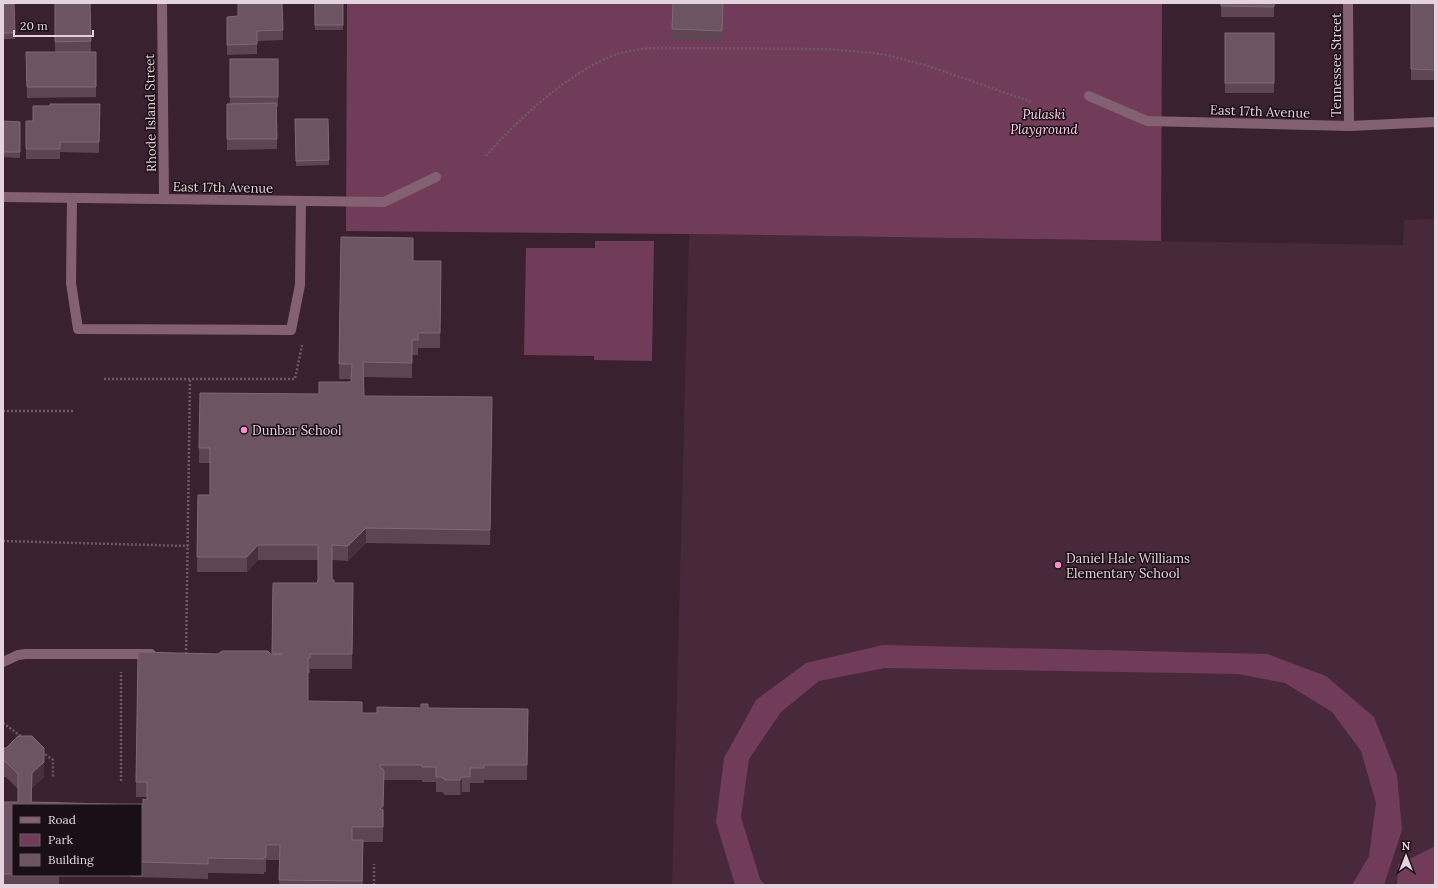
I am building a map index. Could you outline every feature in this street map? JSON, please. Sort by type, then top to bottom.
[{"type":"street","name":"Rhode Island Street","points":[[162,3],[164,199]]},
{"type":"street","name":"Tennessee Street","points":[[1348,3],[1349,126]]},
{"type":"street","name":"East 17th Avenue","points":[[1089,96],[1147,121],[1349,126],[1435,122]]},
{"type":"street","name":"East 17th Avenue","points":[[3,197],[384,202],[436,177]]},
{"type":"street","points":[[72,198],[71,282],[78,329],[291,330],[300,285],[301,201]]},
{"type":"street","points":[[3,662],[18,655],[26,654],[186,654]]},
{"type":"path","points":[[486,156],[523,119],[569,81],[601,61],[640,49],[826,49],[873,53],[891,56],[934,68],[1032,102]]},
{"type":"path","points":[[186,654],[190,379]]},
{"type":"path","points":[[3,411],[74,411]]},
{"type":"path","points":[[3,541],[188,546]]},
{"type":"path","points":[[121,654],[121,781]]},
{"type":"path","points":[[3,723],[28,741]]},
{"type":"path","points":[[40,751],[53,760],[53,777]]},
{"type":"path","points":[[374,864],[374,885]]},
{"type":"shaded area","name":"Daniel Hale Williams Elementary School","points":[[1435,219],[1435,885],[672,885],[689,234],[1403,245],[1404,220]]},
{"type":"green space","name":"Pulaski Playground","points":[[347,3],[1162,3],[1161,241],[689,234],[346,231]]},
{"type":"green space","points":[[595,241],[654,241],[652,361],[594,360],[594,356],[524,355],[526,248],[595,248]]},
{"type":"green space","points":[[883,645],[1267,654],[1326,676],[1374,717],[1397,775],[1402,830],[1384,885],[1352,885],[1369,856],[1376,803],[1361,751],[1332,712],[1285,683],[1238,674],[885,668],[819,681],[781,712],[749,759],[741,817],[760,879],[765,885],[735,885],[716,822],[724,758],[756,700],[806,663]]},
{"type":"green space","points":[[1435,846],[1435,885],[1397,885],[1398,865]]},
{"type":"building","points":[[55,3],[90,3],[91,41],[55,42]]},
{"type":"building","points":[[238,3],[282,3],[283,30],[257,31],[257,44],[227,45],[227,17],[238,16]]},
{"type":"building","points":[[315,3],[343,3],[343,25],[315,25]]},
{"type":"building","points":[[673,3],[723,3],[722,31],[672,29]]},
{"type":"building","points":[[1221,3],[1274,3],[1274,7],[1221,6]]},
{"type":"building","points":[[1411,3],[1435,3],[1435,70],[1411,69]]},
{"type":"building","points":[[3,4],[14,4],[15,33],[3,33]]},
{"type":"building","points":[[1225,33],[1274,33],[1274,83],[1225,83]]},
{"type":"building","points":[[26,52],[96,52],[96,87],[27,87]]},
{"type":"building","points":[[230,59],[278,59],[278,97],[230,97]]},
{"type":"building","points":[[276,103],[277,139],[227,139],[227,104]]},
{"type":"building","points":[[50,104],[100,104],[99,142],[60,142],[60,149],[26,149],[26,121],[33,121],[33,106],[50,106]]},
{"type":"building","points":[[295,119],[328,119],[329,160],[296,161]]},
{"type":"building","points":[[3,121],[20,122],[20,152],[3,152]]},
{"type":"building","points":[[341,237],[413,238],[413,261],[441,261],[440,333],[418,333],[418,340],[412,340],[412,363],[363,362],[364,396],[492,397],[490,530],[366,528],[348,546],[332,545],[332,580],[334,580],[334,583],[353,583],[352,654],[310,654],[310,658],[308,658],[308,701],[362,702],[362,713],[377,713],[377,707],[421,708],[421,704],[428,704],[428,708],[528,709],[527,765],[484,765],[484,768],[470,768],[470,777],[462,777],[460,780],[445,780],[442,777],[436,777],[436,767],[422,767],[422,765],[380,765],[380,767],[384,770],[383,806],[380,809],[383,810],[383,827],[352,827],[352,840],[363,840],[362,881],[279,880],[280,845],[266,845],[266,857],[264,857],[264,859],[208,858],[208,864],[142,862],[142,805],[143,799],[147,800],[147,782],[136,782],[138,652],[218,654],[222,651],[268,651],[271,654],[282,655],[283,654],[272,653],[273,583],[317,583],[318,580],[318,545],[258,545],[247,557],[197,557],[198,495],[210,495],[210,448],[199,448],[200,393],[319,394],[319,382],[351,382],[352,364],[339,364]]},
{"type":"building","points":[[18,736],[32,736],[44,748],[44,762],[32,773],[31,802],[106,804],[12,804],[12,874],[3,874],[3,802],[18,802],[18,774],[6,762],[3,762],[3,748],[6,748]]},
{"type":"place","name":"Dunbar School","points":[[244,430]]},
{"type":"place","name":"Daniel Hale Williams Elementary School","points":[[1058,565]]}]
